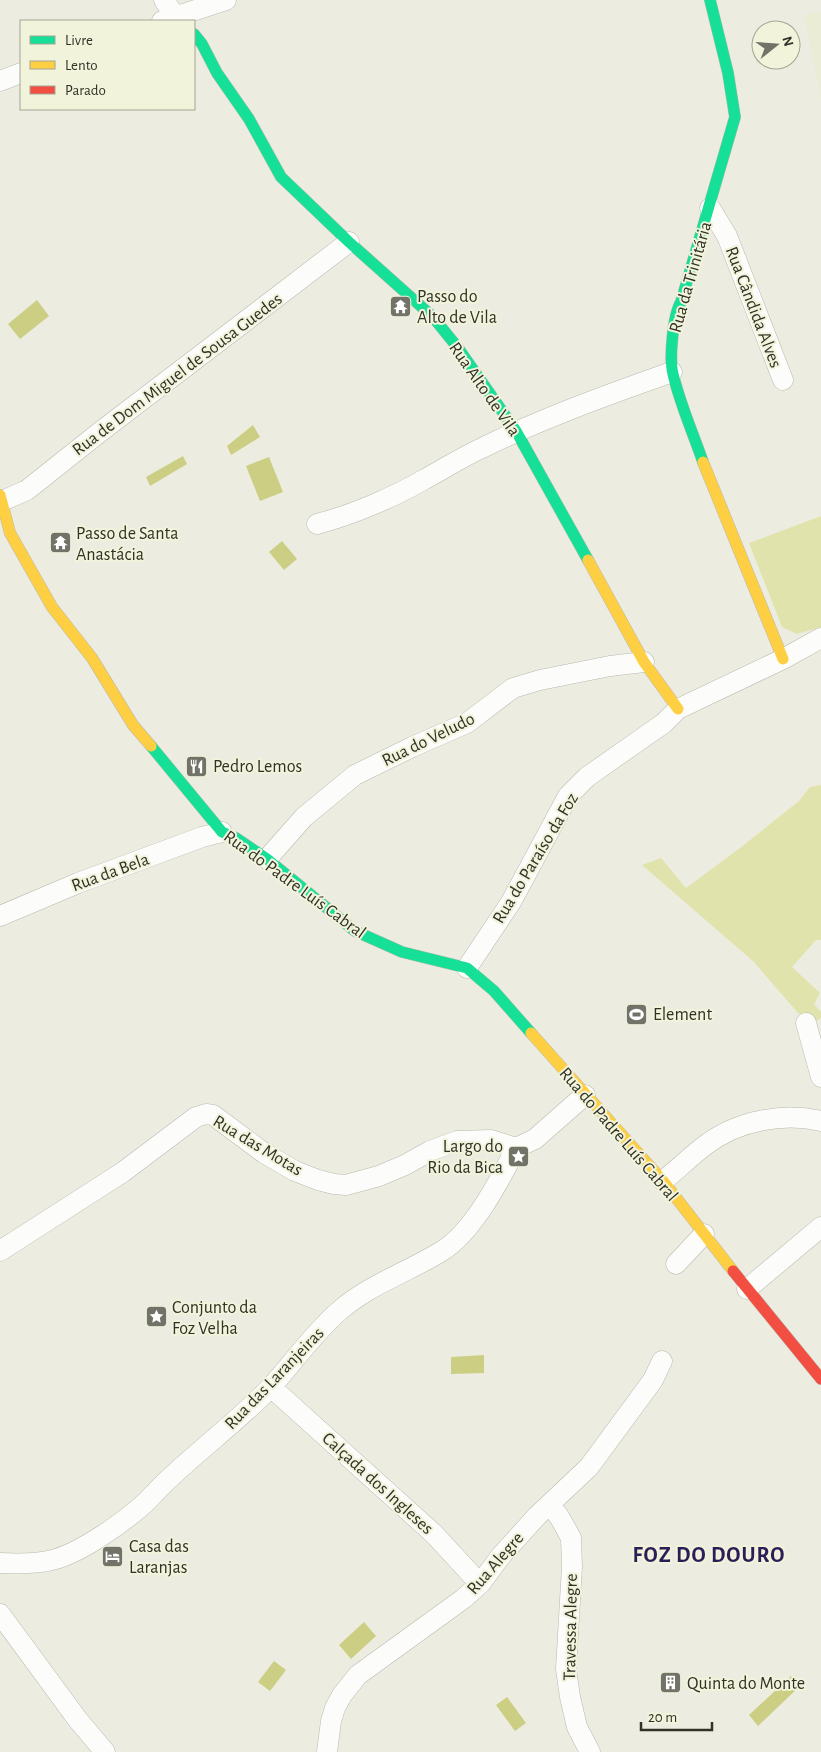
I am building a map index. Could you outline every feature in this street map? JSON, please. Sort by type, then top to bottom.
[{"type":"street","points":[[170,15],[226,0]]},
{"type":"street","name":"Rua da Trinitária","points":[[710,0],[728,69],[735,117],[710,208],[681,302],[676,310],[672,342],[672,372],[703,462],[722,503],[783,659]]},
{"type":"street","name":"Rua Alto de Vila","points":[[195,35],[202,44],[217,73],[250,119],[281,176],[349,242],[433,317],[458,348],[516,431],[644,662],[678,709]]},
{"type":"street","points":[[0,81],[20,74]]},
{"type":"street","name":"Rua Cândida Alves","points":[[710,208],[727,236],[783,380]]},
{"type":"street","name":"Rua de Dom Miguel de Sousa Guedes","points":[[1,498],[27,490],[349,242]]},
{"type":"street","points":[[317,524],[343,517],[423,480],[467,455],[516,431],[599,398],[672,372]]},
{"type":"street","name":"Rua do Padre Luís Cabral","points":[[1,498],[5,536],[52,607],[92,658],[133,724],[222,832],[236,838],[267,859],[355,931],[402,952],[467,968],[494,991],[663,1181],[747,1289],[821,1379]]},
{"type":"street","name":"Rua do Paraíso da Foz","points":[[467,968],[512,902],[568,796],[586,777],[664,723],[678,709],[783,659],[821,638]]},
{"type":"street","name":"Rua do Veludo","points":[[267,859],[304,818],[355,775],[467,723],[513,688],[540,680],[610,666],[644,662]]},
{"type":"street","name":"Rua da Bela","points":[[0,916],[78,883],[202,837],[222,832]]},
{"type":"street","points":[[806,1023],[821,1077]]},
{"type":"street","points":[[516,1148],[535,1139],[585,1095]]},
{"type":"street","name":"Rua das Motas","points":[[0,1251],[123,1172],[196,1118],[206,1114],[213,1115],[264,1153],[295,1171],[334,1184],[346,1185],[379,1176],[405,1165],[430,1151],[456,1141],[490,1140],[516,1148]]},
{"type":"street","points":[[663,1181],[708,1143],[748,1124],[788,1118],[807,1118],[821,1121]]},
{"type":"street","name":"Rua das Laranjeiras","points":[[0,1563],[14,1564],[55,1559],[71,1553],[120,1523],[144,1504],[172,1476],[236,1421],[270,1387],[317,1332],[340,1310],[376,1287],[443,1250],[462,1234],[497,1186],[516,1148]]},
{"type":"street","points":[[747,1289],[821,1227]]},
{"type":"street","points":[[676,1264],[704,1234]]},
{"type":"street","name":"Rua Alegre","points":[[327,1752],[331,1721],[335,1708],[342,1695],[358,1675],[463,1599],[480,1584],[520,1534],[589,1467],[653,1380],[662,1361]]},
{"type":"street","name":"Calçada dos Ingleses","points":[[270,1387],[434,1534],[480,1584]]},
{"type":"street","name":"Travessa Alegre","points":[[550,1504],[571,1538],[572,1566],[566,1669],[577,1727],[590,1752]]},
{"type":"street","points":[[0,1614],[78,1720],[105,1752]]},
{"type":"shaded area","points":[[821,12],[821,99],[804,15]]},
{"type":"shaded area","points":[[37,300],[49,316],[20,339],[8,324]]},
{"type":"shaded area","points":[[253,425],[260,437],[231,455],[227,446]]},
{"type":"shaded area","points":[[183,456],[187,464],[150,486],[146,477]]},
{"type":"shaded area","points":[[269,457],[283,492],[260,501],[246,466]]},
{"type":"shaded area","points":[[821,516],[821,627],[797,634],[782,627],[749,543]]},
{"type":"shaded area","points":[[282,541],[297,559],[284,570],[269,552]]},
{"type":"shaded area","points":[[821,785],[821,940],[816,940],[792,967],[820,993],[814,1004],[821,1012],[821,1018],[817,1021],[798,1013],[753,961],[642,865],[661,858],[686,888],[799,801],[810,787]]},
{"type":"shaded area","points":[[484,1355],[484,1373],[451,1374],[451,1357]]},
{"type":"shaded area","points":[[364,1622],[376,1636],[351,1659],[339,1645]]},
{"type":"shaded area","points":[[274,1661],[286,1670],[270,1691],[258,1682]]},
{"type":"shaded area","points":[[791,1676],[800,1686],[758,1726],[749,1715]]},
{"type":"shaded area","points":[[507,1697],[526,1723],[515,1731],[496,1705]]},
{"type":"traffic: fast","points":[[703,462],[679,396],[671,358],[672,337],[678,308],[735,117],[728,73],[710,0]]},
{"type":"traffic: fast","points":[[195,35],[202,44],[217,73],[249,119],[281,177],[349,242],[433,317],[458,348],[516,431],[588,560]]},
{"type":"traffic: fast","points":[[151,746],[222,832],[236,838],[267,859],[355,931],[402,952],[467,968],[494,991],[531,1033]]},
{"type":"traffic: slow","points":[[703,462],[783,659]]},
{"type":"traffic: slow","points":[[0,495],[10,533],[52,607],[92,658],[133,725],[151,746]]},
{"type":"traffic: slow","points":[[588,560],[644,662],[678,709]]},
{"type":"traffic: slow","points":[[531,1033],[663,1181],[733,1271]]},
{"type":"traffic: jam","points":[[733,1271],[821,1379]]},
{"type":"place","name":"Passo do Alto de Vila","points":[[401,306]]},
{"type":"place","name":"Passo de Santa Anastácia","points":[[60,543]]},
{"type":"place","name":"Pedro Lemos","points":[[197,766]]},
{"type":"place","name":"Element","points":[[637,1014]]},
{"type":"place","name":"Largo do Rio da Bica","points":[[519,1156]]},
{"type":"place","name":"Conjunto da Foz Velha","points":[[156,1317]]},
{"type":"place","name":"Casa das Laranjas","points":[[113,1556]]},
{"type":"place","name":"Quinta do Monte","points":[[671,1683]]},
{"type":"district","name":"FOZ DO DOURO","points":[[709,1554]]}]
